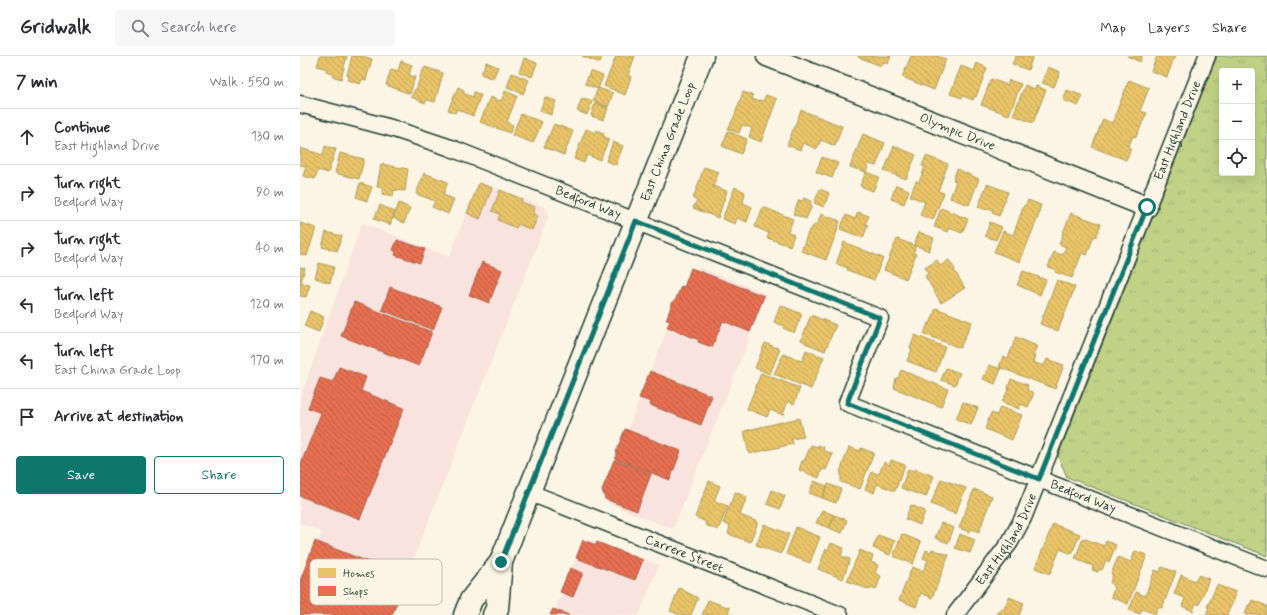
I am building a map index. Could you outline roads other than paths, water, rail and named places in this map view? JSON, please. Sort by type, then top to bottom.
[{"type":"main road","name":"East China Grade Loop","points":[[494,615],[497,609],[501,562],[702,56]]},
{"type":"main road","name":"East China Grade Loop","points":[[465,615],[471,600],[501,562]]},
{"type":"street","name":"Olympic Drive","points":[[767,56],[1147,207]]},
{"type":"street","name":"East Highland Drive","points":[[955,615],[1010,542],[1023,518],[1207,56]]},
{"type":"street","name":"Bedford Way","points":[[300,104],[391,128],[451,148],[880,318],[847,403],[1267,569]]},
{"type":"street","name":"Carrere Street","points":[[528,492],[840,615]]}]
